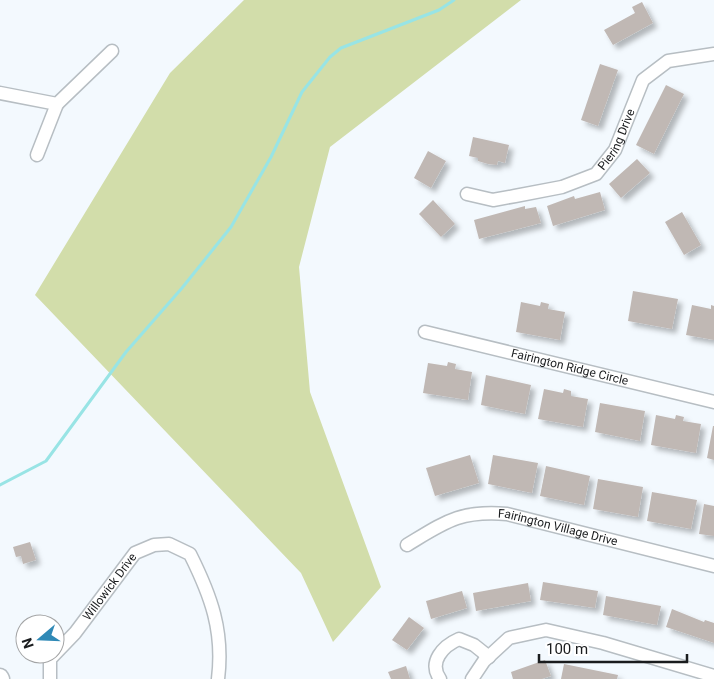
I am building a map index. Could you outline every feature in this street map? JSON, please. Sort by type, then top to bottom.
[{"type":"street","points":[[37,155],[57,104],[112,51]]},
{"type":"street","name":"Piering Drive","points":[[467,194],[493,200],[562,187],[596,174],[614,150],[644,80],[668,61],[714,54]]},
{"type":"street","points":[[0,93],[57,104]]},
{"type":"street","name":"Fairington Ridge Circle","points":[[425,332],[714,402]]},
{"type":"street","name":"Fairington Village Drive","points":[[407,545],[452,518],[481,511],[507,514],[714,566]]},
{"type":"street","name":"Willowick Drive","points":[[50,679],[50,659],[75,633],[135,553],[154,545],[169,544],[190,554],[216,613],[219,634],[218,679]]},
{"type":"street","points":[[472,679],[489,656],[509,638],[546,630],[603,643],[714,676]]},
{"type":"street","points":[[440,679],[436,667],[440,652],[458,639],[474,644],[489,656]]},
{"type":"green space","points":[[244,0],[521,0],[330,147],[299,267],[310,392],[381,587],[333,642],[301,573],[35,295],[170,73]]},
{"type":"building","points":[[642,2],[653,23],[613,45],[604,30],[635,13],[632,7]]},
{"type":"building","points":[[600,64],[618,70],[598,126],[581,120]]},
{"type":"building","points":[[666,85],[684,94],[654,154],[636,145]]},
{"type":"building","points":[[473,137],[509,145],[505,163],[498,161],[497,165],[488,164],[478,161],[478,158],[469,156]]},
{"type":"building","points":[[428,151],[446,161],[431,188],[414,178]]},
{"type":"building","points":[[637,159],[650,173],[621,198],[609,184]]},
{"type":"building","points":[[600,192],[605,210],[553,226],[547,206],[574,196],[575,199]]},
{"type":"building","points":[[433,200],[455,224],[441,237],[419,214]]},
{"type":"building","points":[[525,206],[525,209],[536,207],[541,223],[479,239],[474,220]]},
{"type":"building","points":[[682,212],[701,245],[684,255],[665,222]]},
{"type":"building","points":[[633,291],[678,299],[672,329],[628,321]]},
{"type":"building","points":[[521,302],[540,306],[541,302],[549,304],[548,309],[565,312],[560,340],[516,332]]},
{"type":"building","points":[[692,305],[711,309],[711,305],[714,306],[714,340],[686,335]]},
{"type":"building","points":[[448,362],[456,364],[455,369],[472,372],[468,400],[423,393],[428,363],[447,366]]},
{"type":"building","points":[[486,375],[531,385],[525,414],[481,405]]},
{"type":"building","points":[[544,389],[563,393],[564,389],[571,391],[571,396],[588,399],[583,427],[538,419]]},
{"type":"building","points":[[600,403],[645,411],[640,441],[595,432]]},
{"type":"building","points":[[656,415],[675,419],[676,415],[684,417],[683,421],[701,424],[696,453],[651,445]]},
{"type":"building","points":[[714,426],[714,460],[707,458]]},
{"type":"building","points":[[470,455],[479,483],[435,496],[426,468]]},
{"type":"building","points":[[493,455],[538,463],[532,493],[488,484]]},
{"type":"building","points":[[546,466],[590,476],[584,505],[540,496]]},
{"type":"building","points":[[598,479],[643,487],[638,517],[593,509]]},
{"type":"building","points":[[652,492],[697,500],[691,529],[647,521]]},
{"type":"building","points":[[704,504],[714,506],[714,536],[699,534]]},
{"type":"building","points":[[30,542],[36,560],[23,564],[21,556],[16,557],[13,547]]},
{"type":"building","points":[[543,582],[598,591],[595,608],[540,600]]},
{"type":"building","points":[[528,583],[531,601],[476,611],[473,593]]},
{"type":"building","points":[[462,591],[467,608],[431,619],[426,601]]},
{"type":"building","points":[[606,596],[661,606],[657,625],[603,615]]},
{"type":"building","points":[[672,609],[704,622],[705,620],[714,623],[714,643],[666,627]]},
{"type":"building","points":[[409,617],[424,628],[407,650],[392,640]]},
{"type":"building","points":[[545,660],[551,676],[542,679],[513,679],[511,672]]},
{"type":"building","points":[[564,664],[618,675],[617,679],[561,679]]},
{"type":"building","points":[[406,666],[410,679],[391,679],[388,672]]},
{"type":"waterway","points":[[0,485],[46,461],[126,352],[182,288],[231,227],[271,157],[302,92],[330,57],[341,48],[439,10],[454,0]]}]
